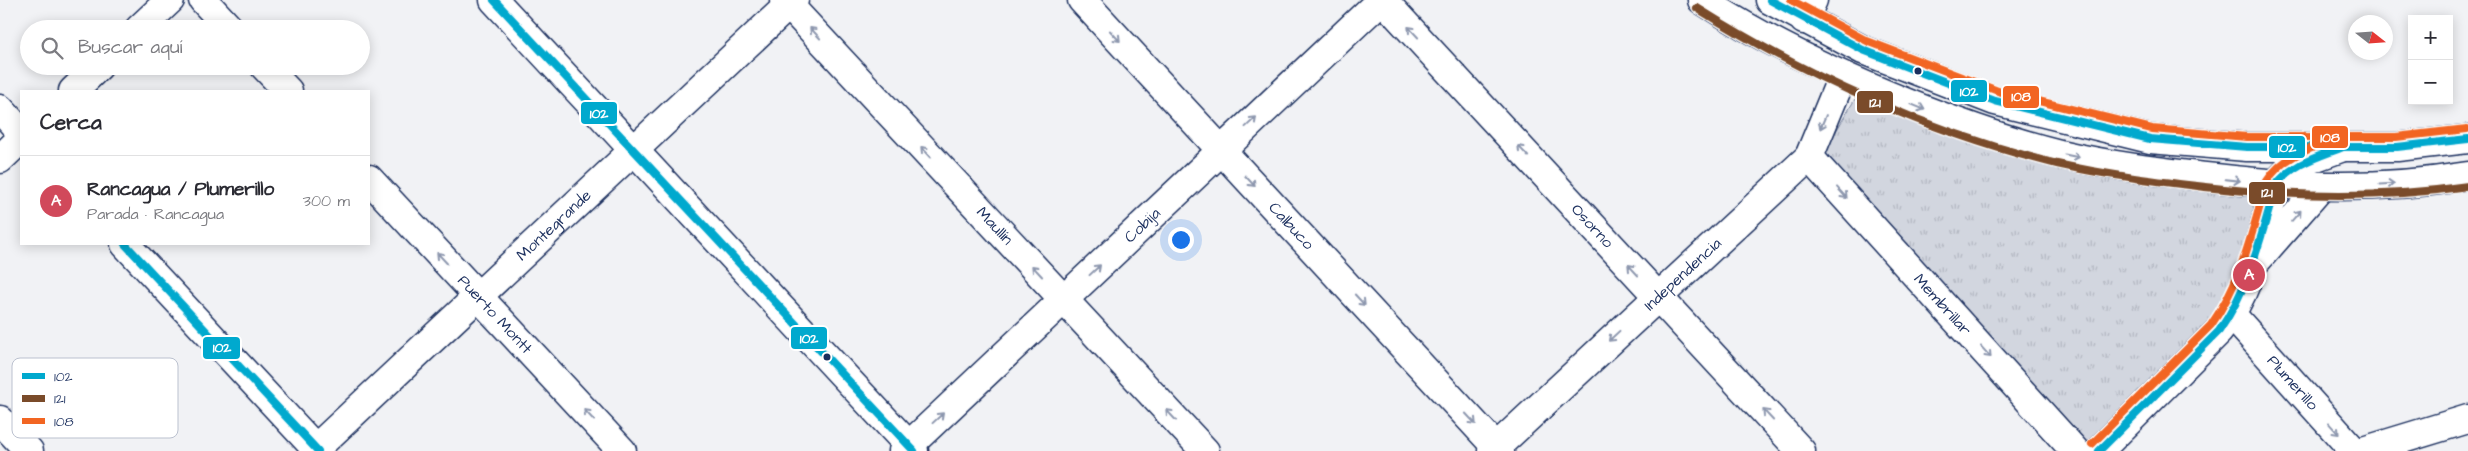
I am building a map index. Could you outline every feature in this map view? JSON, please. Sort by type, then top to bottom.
[{"type":"street","points":[[149,20],[170,0]]},
{"type":"street","points":[[203,0],[222,20]]},
{"type":"street","points":[[494,0],[908,449]]},
{"type":"street","name":"Calbuco","points":[[1082,0],[1496,450]]},
{"type":"street","name":"Cobija","points":[[908,449],[1063,300],[1382,0]]},
{"type":"street","name":"Osorno","points":[[1382,0],[1801,451]]},
{"type":"street","points":[[1702,0],[1773,43],[1842,77],[1983,133],[2061,154],[2146,170],[2276,185],[2321,188],[2433,182],[2468,176]]},
{"type":"street","points":[[1770,0],[1809,10],[1863,50],[1986,98],[2068,121],[2150,140],[2247,147],[2397,147],[2468,139]]},
{"type":"street","name":"Montegrande","points":[[315,450],[789,2]]},
{"type":"street","name":"Maullín","points":[[789,2],[1063,300],[1205,451]]},
{"type":"street","points":[[74,90],[90,75]]},
{"type":"street","points":[[273,75],[287,90]]},
{"type":"street","name":"Independencia","points":[[1496,450],[1657,296],[1809,157],[1842,77]]},
{"type":"street","points":[[0,109],[20,131]]},
{"type":"street","points":[[0,159],[20,141]]},
{"type":"street","points":[[2099,451],[2219,331],[2232,315],[2245,289],[2276,185],[2283,174],[2295,166],[2343,147]]},
{"type":"street","name":"Membrillar","points":[[1809,157],[2075,451]]},
{"type":"street","name":"Puerto Montt","points":[[370,179],[622,451]]},
{"type":"street","points":[[2252,266],[2321,188]]},
{"type":"street","points":[[126,245],[315,450]]},
{"type":"street","name":"Plumerillo","points":[[2232,315],[2354,451]]},
{"type":"street","points":[[0,420],[12,433]]},
{"type":"street","points":[[2363,451],[2468,420]]},
{"type":"street","points":[[17,438],[29,451]]},
{"type":"green space","points":[[1855,99],[1980,144],[2262,194],[2242,263],[2223,309],[2087,448],[1822,155]]},
{"type":"transit line","name":"102","points":[[494,0],[914,451]]},
{"type":"transit line","name":"102","points":[[1770,0],[1863,50],[1995,101],[2150,139],[2247,147],[2397,147],[2468,139]]},
{"type":"transit line","name":"108","points":[[1791,0],[1867,41],[1998,91],[2152,129],[2247,137],[2396,137],[2467,129]]},
{"type":"transit line","name":"121","points":[[1697,8],[1782,57],[1826,80],[1871,100],[1963,136],[2057,164],[2150,180],[2205,187],[2304,195],[2369,195],[2468,186]]},
{"type":"transit line","name":"108","points":[[2092,444],[2211,325],[2231,291],[2251,237],[2267,181],[2274,172],[2281,165],[2299,154],[2339,138]]},
{"type":"transit line","name":"102","points":[[2099,451],[2219,331],[2230,314],[2247,279],[2260,242],[2276,185],[2298,166],[2343,147]]},
{"type":"transit line","name":"102","points":[[126,245],[318,451]]},
{"type":"place","name":"Rancagua / Plumerillo","points":[[2249,275]]}]
